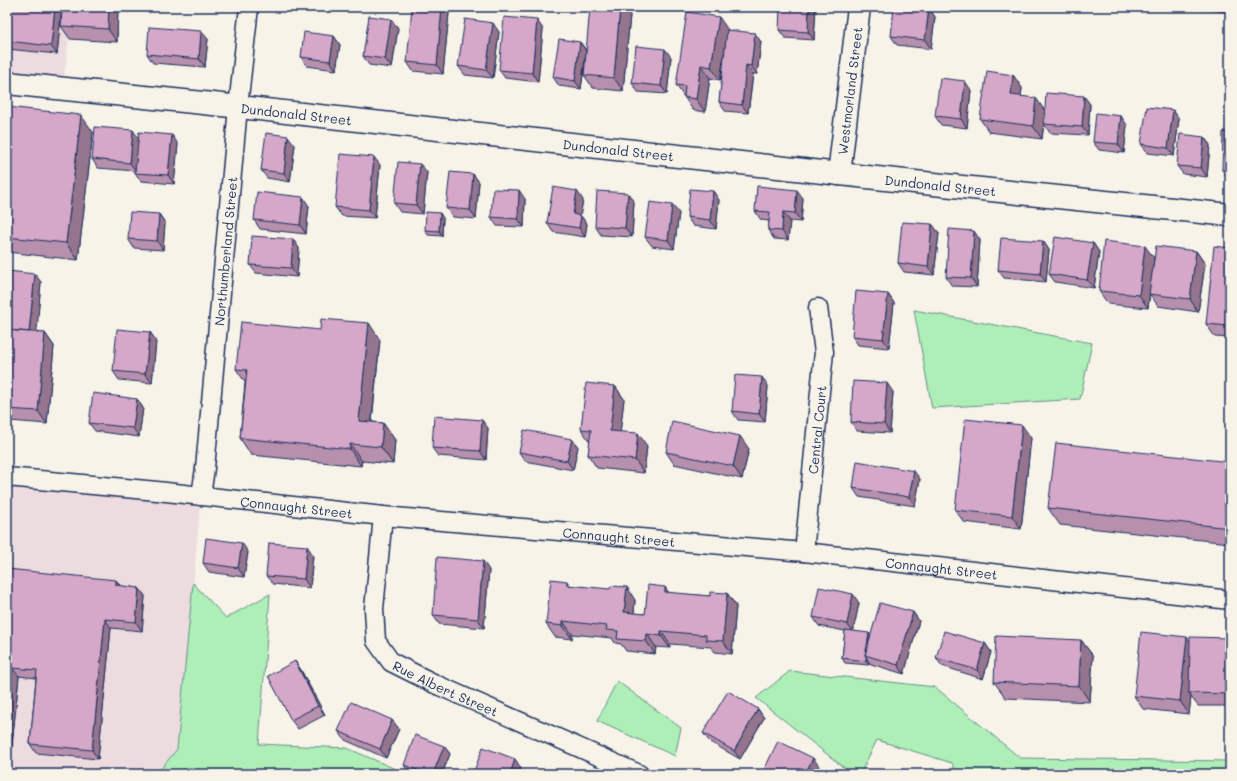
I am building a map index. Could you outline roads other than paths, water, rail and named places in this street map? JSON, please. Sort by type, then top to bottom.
[{"type":"street","name":"Northumberland Street","points":[[201,496],[207,453],[238,107],[249,7]]},
{"type":"street","name":"Westmorland Street","points":[[839,174],[859,7]]},
{"type":"street","name":"Dundonald Street","points":[[7,83],[1230,215]]},
{"type":"street","name":"Central Court","points":[[804,552],[824,352],[818,308]]},
{"type":"street","name":"Connaught Street","points":[[7,477],[158,491],[383,516],[804,552],[1230,600]]},
{"type":"street","name":"Rue Albert Street","points":[[383,516],[374,609],[376,641],[391,662],[435,684],[639,774]]}]
